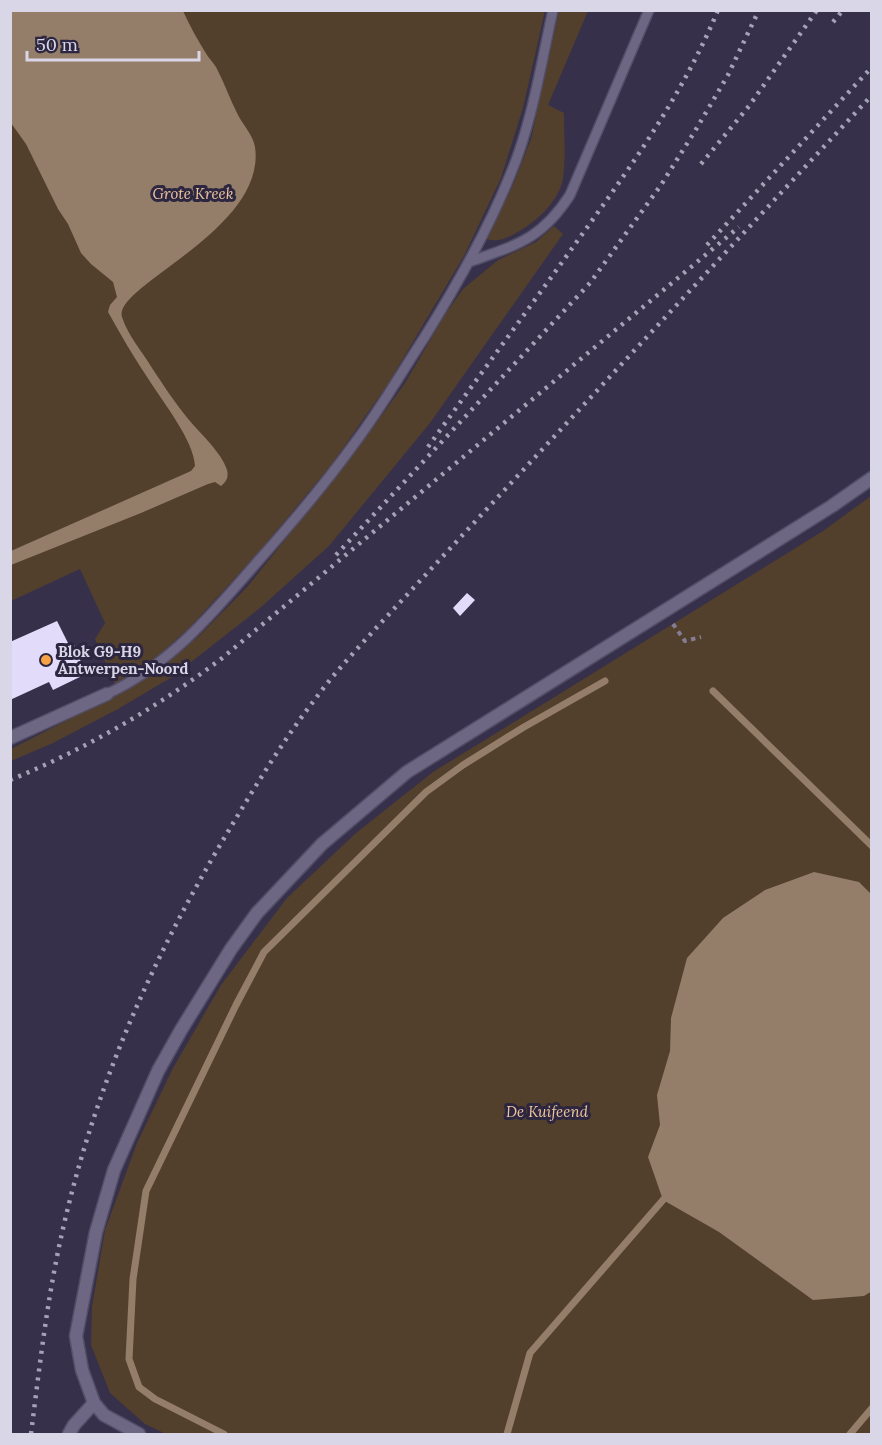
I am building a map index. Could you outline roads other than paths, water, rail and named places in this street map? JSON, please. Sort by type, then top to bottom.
[{"type":"street","points":[[139,1434],[104,1415],[94,1403],[82,1370],[76,1336],[96,1232],[114,1170],[163,1061],[231,949],[257,913],[322,844],[406,772],[832,506],[872,478]]},
{"type":"street","points":[[10,738],[107,694]]},
{"type":"street","points":[[69,1434],[94,1403]]},
{"type":"lane","points":[[107,694],[143,675],[174,651],[216,610],[290,525],[355,444],[371,420],[443,307],[498,204],[518,155],[553,10]]},
{"type":"lane","points":[[469,262],[525,240],[541,231],[557,215],[570,195],[649,10]]},
{"type":"waterway","points":[[224,1434],[155,1399],[139,1387],[129,1359],[133,1279],[146,1191],[236,1005],[264,952],[426,792],[463,765],[524,727],[605,681]]},
{"type":"waterway","points":[[713,691],[872,846]]},
{"type":"waterway","points":[[507,1434],[530,1353],[663,1200]]},
{"type":"waterway","points":[[850,1434],[872,1408]]},
{"type":"railway","points":[[428,447],[633,162],[688,73],[718,10]]},
{"type":"railway","points":[[336,555],[590,283],[661,185],[695,131],[728,75],[759,10]]},
{"type":"railway","points":[[701,164],[749,106],[817,10]]},
{"type":"railway","points":[[833,22],[843,10]]},
{"type":"railway","points":[[707,245],[872,67]]},
{"type":"railway","points":[[31,1434],[45,1327],[59,1247],[78,1168],[94,1117],[112,1067],[153,970],[202,876],[260,779],[304,714],[346,661],[872,95]]},
{"type":"railway","points":[[10,780],[66,755],[120,726],[146,711],[221,659],[739,227]]},
{"type":"place","name":"Blok G9-H9 Antwerpen-Noord","points":[[46,660]]},
{"type":"park label","name":"Grote Kreek","points":[[193,193]]},
{"type":"park label","name":"De Kuifeend","points":[[547,1111]]}]
